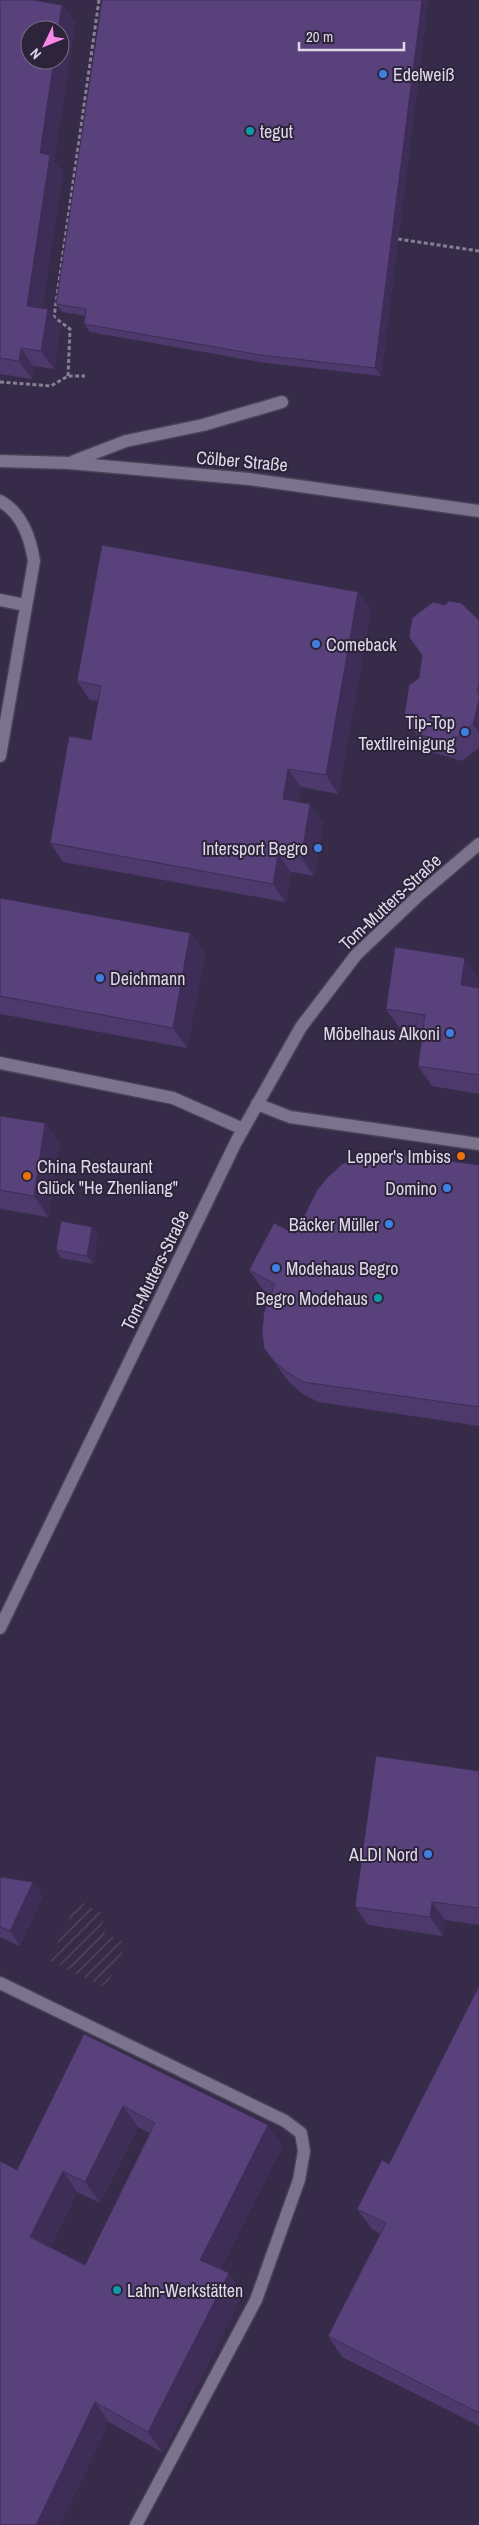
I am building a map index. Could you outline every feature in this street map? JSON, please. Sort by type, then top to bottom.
[{"type":"street","points":[[69,463],[126,442],[203,425],[282,402]]},
{"type":"street","name":"Cölber Straße","points":[[0,461],[69,463],[296,484],[479,511]]},
{"type":"street","points":[[0,501],[8,505],[23,523],[31,541],[34,560],[0,756]]},
{"type":"street","points":[[0,600],[25,605]]},
{"type":"street","name":"Tom-Mutters-Straße","points":[[0,1628],[243,1129],[301,1027],[356,955],[419,895],[479,844]]},
{"type":"street","points":[[0,1063],[173,1098],[243,1129]]},
{"type":"street","points":[[257,1104],[290,1117],[479,1144]]},
{"type":"street","points":[[0,1982],[285,2121],[301,2133],[304,2151],[299,2180],[256,2300],[136,2525]]},
{"type":"path","points":[[68,376],[70,329],[54,317],[99,0]]},
{"type":"path","points":[[398,238],[479,251]]},
{"type":"path","points":[[0,382],[51,386],[68,376],[85,376]]},
{"type":"shaded area","points":[[0,0],[479,0],[479,2525],[0,2525]]},
{"type":"shaded area","points":[[78,1900],[106,1915],[99,1930],[127,1944],[105,1988],[49,1960]]},
{"type":"building","points":[[0,0],[33,0],[62,5],[60,20],[20,20],[20,70],[52,70],[40,153],[50,155],[27,306],[48,309],[41,351],[21,348],[19,361],[0,358]]},
{"type":"building","name":"tegut","points":[[102,0],[422,0],[375,368],[261,355],[84,324],[86,309],[56,304]]},
{"type":"building","points":[[102,545],[358,592],[326,775],[288,769],[283,799],[310,804],[301,858],[278,854],[273,884],[50,843],[69,736],[91,740],[101,686],[77,681]]},
{"type":"building","points":[[449,601],[461,603],[479,620],[479,684],[477,692],[479,700],[473,724],[449,743],[418,734],[404,717],[409,685],[419,678],[422,655],[409,637],[412,618],[433,602],[445,605]]},
{"type":"building","name":"Deichmann","points":[[0,898],[190,933],[173,1028],[0,996]]},
{"type":"building","name":"Möbelhaus Alkoni","points":[[395,947],[465,958],[461,985],[479,988],[479,1075],[418,1066],[425,1015],[386,1009]]},
{"type":"building","points":[[0,1116],[45,1123],[34,1196],[0,1190]]},
{"type":"building","name":"Begro Modehaus","points":[[370,1152],[392,1153],[479,1165],[479,1407],[303,1382],[274,1361],[264,1348],[262,1331],[264,1312],[275,1284],[249,1270],[274,1223],[295,1234],[317,1190],[328,1177],[342,1164]]},
{"type":"building","points":[[61,1221],[92,1227],[87,1256],[56,1250]]},
{"type":"building","name":"ALDI Nord","points":[[376,1756],[479,1771],[479,1908],[432,1902],[430,1917],[355,1907]]},
{"type":"building","points":[[0,1877],[33,1882],[10,1931],[0,1927]]},
{"type":"building","points":[[479,1986],[479,2413],[328,2336],[386,2223],[357,2209],[382,2160],[389,2164]]},
{"type":"building","name":"Lahn-Werkstätten","points":[[84,2034],[268,2125],[200,2260],[229,2273],[148,2432],[95,2402],[36,2525],[0,2525],[0,2161],[17,2170]],"holes":[[[123,2106],[155,2123],[85,2265],[30,2237],[63,2171],[85,2182]]]},
{"type":"place","name":"Edelweiß","points":[[383,74]]},
{"type":"place","name":"tegut","points":[[250,131]]},
{"type":"place","name":"Comeback","points":[[316,644]]},
{"type":"place","name":"Tip-Top Textilreinigung","points":[[465,732]]},
{"type":"place","name":"Intersport Begro","points":[[318,848]]},
{"type":"place","name":"Deichmann","points":[[100,978]]},
{"type":"place","name":"Möbelhaus Alkoni","points":[[450,1033]]},
{"type":"place","name":"Lepper's Imbiss","points":[[461,1156]]},
{"type":"place","name":"China Restaurant Glück \"He Zhenliang\"","points":[[27,1176]]},
{"type":"place","name":"Domino","points":[[447,1188]]},
{"type":"place","name":"Bäcker Müller","points":[[389,1224]]},
{"type":"place","name":"Modehaus Begro","points":[[276,1268]]},
{"type":"place","name":"Begro Modehaus","points":[[378,1298]]},
{"type":"place","name":"ALDI Nord","points":[[428,1854]]},
{"type":"place","name":"Lahn-Werkstätten","points":[[117,2290]]}]
